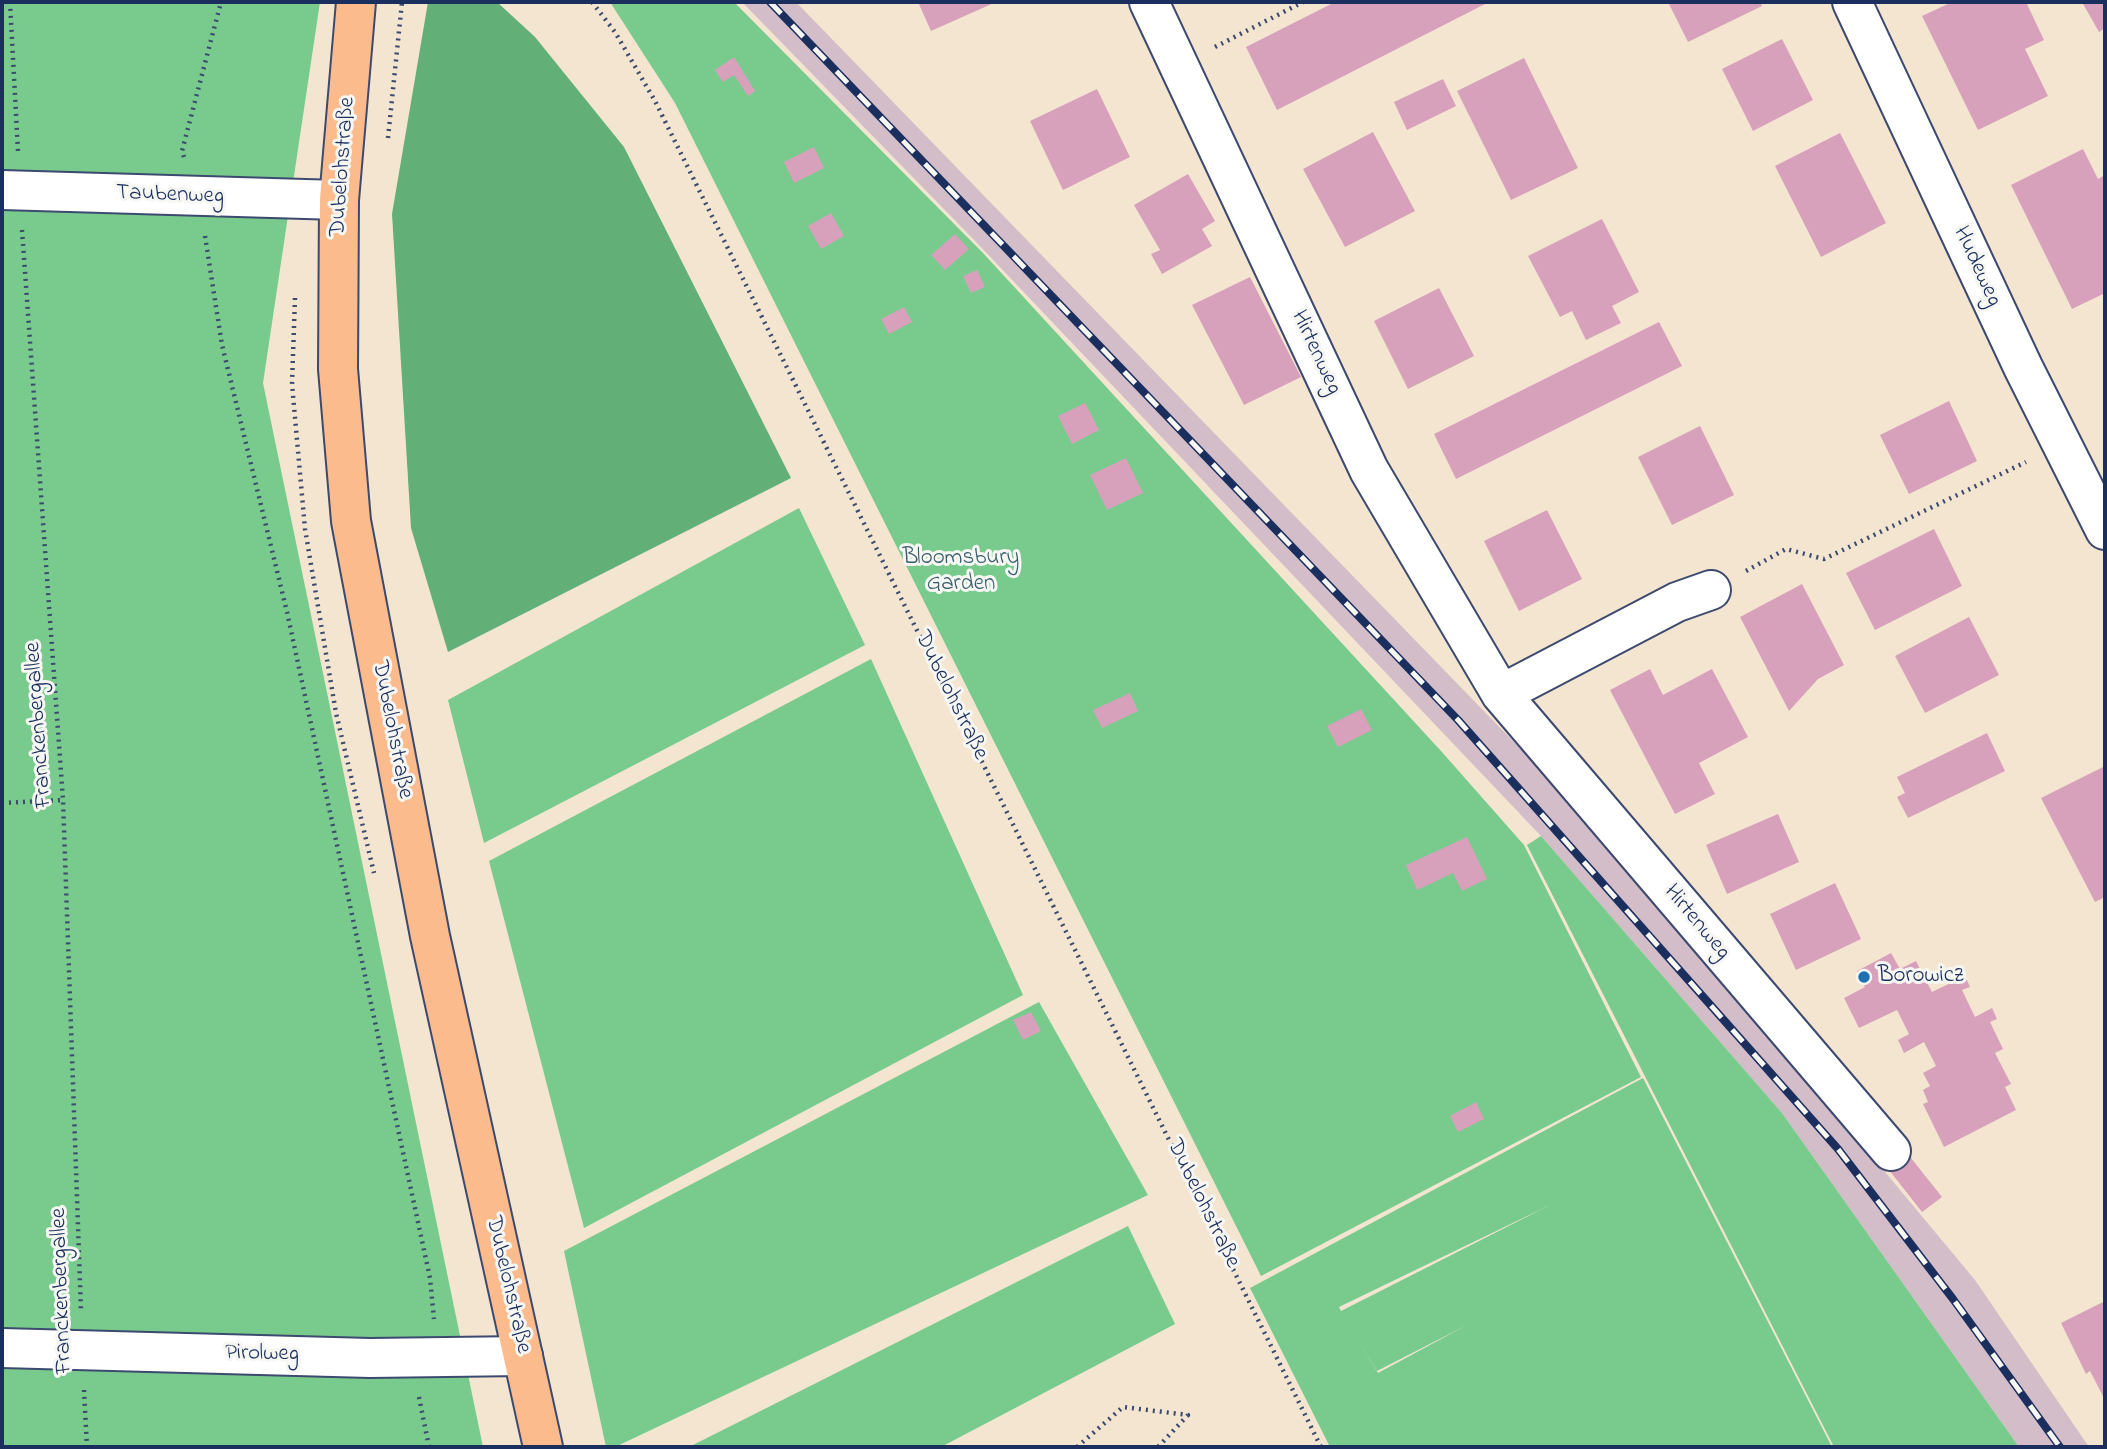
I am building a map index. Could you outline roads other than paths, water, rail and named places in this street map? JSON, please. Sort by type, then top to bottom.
[{"type":"main road","name":"Dubelohstraße","points":[[356,2],[339,200],[338,369],[351,521],[430,936],[543,1447]]},
{"type":"street","name":"Hirtenweg","points":[[1149,2],[1369,470],[1501,694],[1891,1151]]},
{"type":"street","name":"Hudeweg","points":[[1852,2],[2022,367],[2105,530]]},
{"type":"street","name":"Taubenweg","points":[[11,190],[339,200]]},
{"type":"street","points":[[1501,694],[1677,602],[1711,590]]},
{"type":"street","name":"Pirolweg","points":[[2,1348],[424,1358],[523,1356]]},
{"type":"railway","points":[[770,2],[1458,720],[1838,1149],[1953,1299],[2060,1447]]},
{"type":"place","name":"Borowicz","points":[[1864,977]]},
{"type":"park label","name":"Bloomsbury Garden","points":[[961,572]]}]
